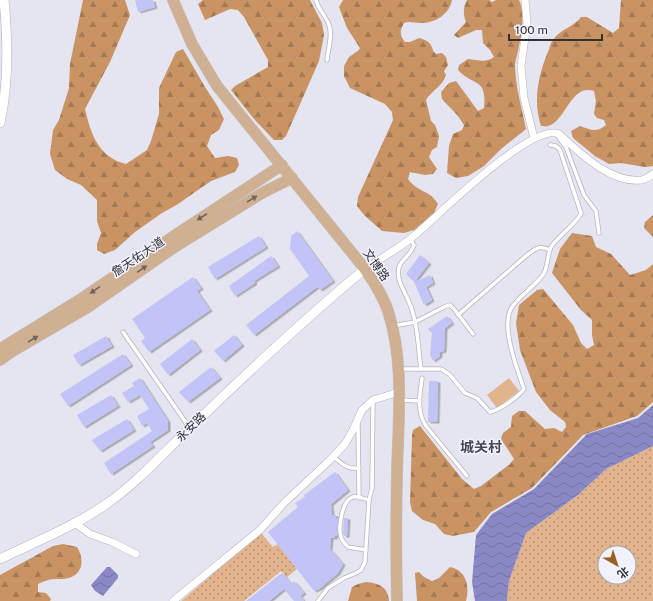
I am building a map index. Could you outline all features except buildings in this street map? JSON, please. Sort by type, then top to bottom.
[{"type":"main road","name":"文博路","points":[[173,0],[192,44],[217,86],[365,269],[383,298],[392,326],[398,369],[399,396],[396,535],[397,601]]},
{"type":"main road","name":"詹天佑大道","points":[[0,349],[81,299],[282,165]]},
{"type":"main road","name":"詹天佑大道","points":[[0,360],[88,307],[187,239],[262,193],[292,178]]},
{"type":"street","points":[[0,122],[4,107],[7,65],[7,29],[4,0]]},
{"type":"street","points":[[525,0],[527,23],[521,66],[524,98],[534,138]]},
{"type":"street","points":[[365,269],[410,239],[478,178],[534,138],[555,132],[584,157],[611,174],[631,180],[644,180],[653,174]]},
{"type":"street","name":"永安路","points":[[0,559],[75,523],[105,505],[141,476],[190,428],[323,304],[365,269]]},
{"type":"street","points":[[173,601],[260,530],[284,503],[345,444],[362,410],[372,400],[399,396]]},
{"type":"street","points":[[75,523],[90,534],[112,542],[136,554]]},
{"type":"lane","points":[[316,0],[317,5],[329,26],[330,34],[327,60]]},
{"type":"lane","points":[[555,132],[566,147],[584,195],[596,211],[599,232]]},
{"type":"lane","points":[[398,369],[441,369],[449,374],[465,393],[477,398],[490,412],[500,408],[524,389],[508,337],[508,324],[512,307],[544,273],[551,247],[570,225],[580,217],[581,213],[560,150],[556,146],[550,145]]},
{"type":"lane","points":[[410,239],[414,245],[412,251],[399,265],[398,278],[410,304],[415,322],[421,369]]},
{"type":"lane","points":[[458,315],[538,247],[550,250]]},
{"type":"lane","points":[[392,326],[415,322],[450,305],[473,334]]},
{"type":"lane","points":[[123,332],[190,428]]},
{"type":"lane","points":[[422,378],[420,416],[467,476]]},
{"type":"lane","points":[[399,396],[420,400]]},
{"type":"lane","points":[[318,601],[328,588],[361,570],[365,562],[369,500],[372,488],[372,400]]},
{"type":"lane","points":[[358,419],[359,498]]},
{"type":"lane","points":[[333,456],[348,468],[359,468]]},
{"type":"lane","points":[[366,550],[348,547],[340,536],[342,514],[345,504],[354,497],[369,500]]},
{"type":"shaded area","points":[[509,378],[519,391],[497,408],[487,395]]},
{"type":"shaded area","points":[[653,446],[653,601],[507,601],[509,581],[526,533],[578,495],[606,469]]},
{"type":"shaded area","points":[[261,533],[273,547],[278,544],[297,569],[287,577],[281,571],[244,601],[181,601]]},
{"type":"green space","points":[[83,0],[125,0],[130,15],[110,62],[85,109],[93,136],[102,150],[116,161],[126,164],[147,150],[159,114],[159,88],[176,52],[183,49],[224,119],[219,130],[211,135],[207,146],[215,158],[228,156],[237,158],[239,165],[235,172],[211,181],[135,232],[115,250],[104,254],[97,250],[97,244],[101,233],[97,221],[97,200],[81,185],[67,179],[55,170],[50,154],[53,130],[59,120],[69,88],[70,64]]},
{"type":"green space","points":[[203,0],[310,0],[322,23],[324,35],[319,61],[286,136],[282,140],[274,140],[254,119],[231,90],[235,86],[268,67],[268,60],[244,17],[238,10],[230,9],[205,20],[198,4]]},
{"type":"green space","points":[[343,0],[452,0],[445,14],[436,20],[426,23],[404,23],[401,30],[401,35],[405,42],[410,42],[419,38],[427,41],[436,54],[442,53],[446,57],[448,65],[444,71],[446,75],[445,79],[426,100],[431,121],[435,125],[439,136],[437,147],[432,150],[429,157],[437,169],[433,174],[425,175],[410,172],[408,179],[416,187],[435,199],[438,204],[434,213],[414,230],[404,233],[382,231],[364,215],[357,206],[358,197],[393,120],[392,112],[385,104],[350,88],[344,76],[344,66],[349,57],[360,48],[347,28],[339,7]]},
{"type":"green space","points":[[467,0],[489,0],[492,2],[496,0],[519,0],[522,11],[522,29],[515,64],[515,72],[517,89],[526,129],[501,149],[484,166],[468,176],[456,178],[447,173],[449,146],[453,134],[462,130],[464,125],[458,116],[442,99],[441,92],[449,83],[456,81],[478,111],[484,108],[483,91],[481,87],[458,70],[459,65],[468,59],[485,61],[494,57],[483,43],[482,30],[476,30],[458,38],[454,35],[466,22],[464,11]]},
{"type":"green space","points":[[621,0],[653,0],[653,166],[645,167],[621,163],[609,164],[595,156],[573,138],[571,131],[580,126],[587,129],[596,130],[606,125],[604,120],[597,118],[594,114],[596,101],[594,91],[586,90],[580,92],[574,97],[560,117],[548,126],[541,126],[537,108],[539,81],[550,45],[556,36],[581,17],[587,17],[613,33],[619,28]]},
{"type":"green space","points":[[653,215],[653,237],[644,228],[645,222]]},
{"type":"green space","points":[[572,233],[592,236],[596,247],[611,254],[630,275],[646,270],[653,264],[653,402],[637,416],[583,435],[532,488],[491,512],[474,532],[453,536],[444,534],[435,524],[423,520],[412,511],[410,502],[413,430],[420,426],[462,479],[474,489],[481,486],[510,464],[514,459],[501,439],[503,433],[511,427],[512,416],[519,411],[525,411],[545,429],[554,428],[562,432],[566,427],[565,422],[550,410],[536,392],[520,350],[516,323],[519,305],[537,290],[543,289],[573,325],[581,343],[587,349],[594,345],[592,320],[581,310],[552,273],[560,249]]},
{"type":"green space","points":[[63,544],[77,547],[82,560],[81,565],[78,573],[74,576],[64,579],[44,581],[38,584],[38,592],[46,593],[51,599],[50,601],[0,601],[0,575],[53,546]]},
{"type":"green space","points":[[450,567],[460,571],[466,580],[466,601],[417,601],[415,573],[419,572],[424,577],[432,581],[439,578]]},
{"type":"green space","points":[[366,582],[375,583],[385,589],[389,601],[348,601],[352,587]]},
{"type":"water","points":[[653,405],[653,446],[606,469],[578,495],[526,533],[509,581],[507,601],[475,601],[472,582],[476,535],[492,514],[534,489],[587,434],[638,418]]},
{"type":"water","points":[[107,567],[110,567],[118,575],[118,578],[103,596],[95,591],[91,585]]},
{"type":"district","name":"城关村","points":[[481,447]]}]
